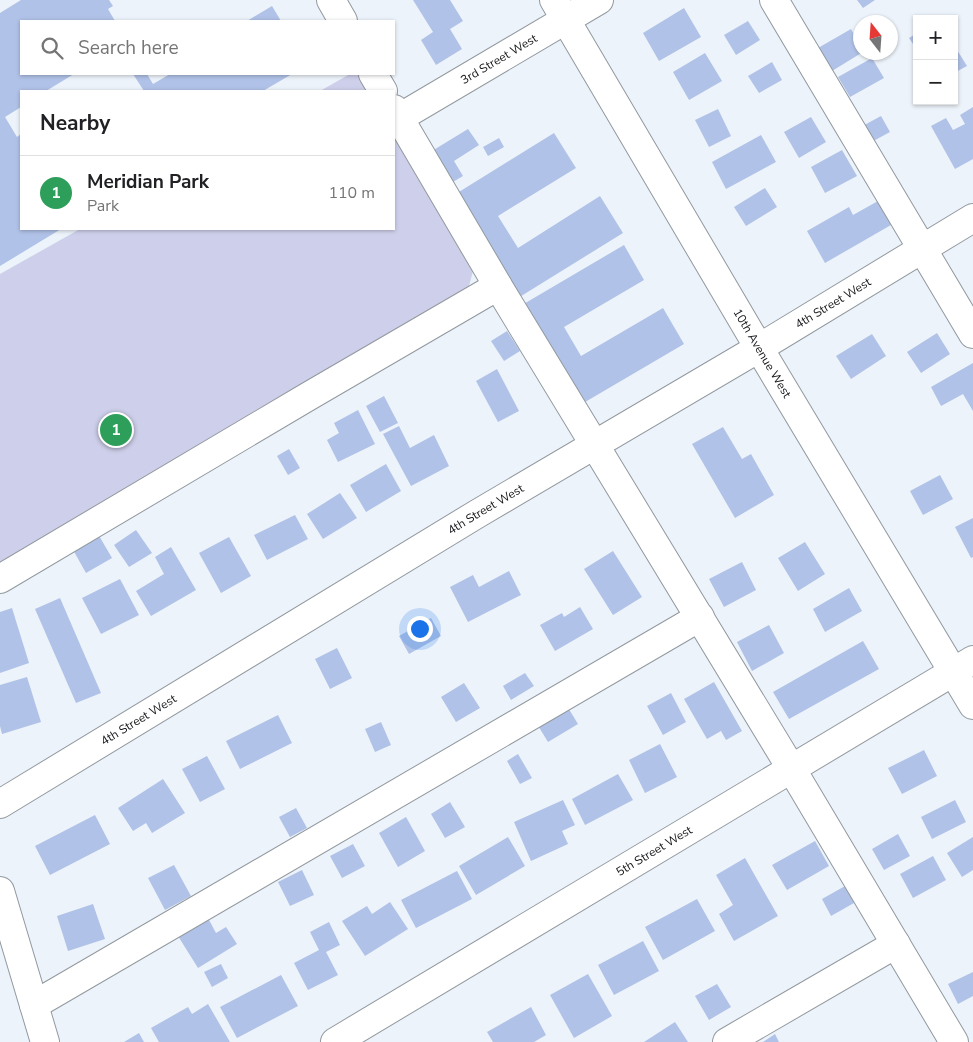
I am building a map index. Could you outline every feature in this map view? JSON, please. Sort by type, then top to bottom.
[{"type":"street","points":[[331,0],[342,20]]},
{"type":"street","name":"3rd Street West","points":[[396,114],[560,10],[599,0]]},
{"type":"street","points":[[774,0],[973,334]]},
{"type":"street","name":"10th Avenue West","points":[[560,10],[759,348],[963,666],[973,705]]},
{"type":"street","points":[[374,75],[382,90]]},
{"type":"street","points":[[396,114],[498,286],[791,768],[954,1042]]},
{"type":"street","name":"4th Street West","points":[[0,804],[469,519],[759,348],[973,218]]},
{"type":"street","points":[[0,579],[498,286]]},
{"type":"street","points":[[34,1005],[700,617]]},
{"type":"street","name":"5th Street West","points":[[335,1042],[963,666]]},
{"type":"street","points":[[0,891],[45,1042]]},
{"type":"street","points":[[727,1042],[896,944]]},
{"type":"shaded area","points":[[348,75],[360,75],[368,90],[322,90]]},
{"type":"shaded area","points":[[395,136],[473,271],[466,297],[0,562],[0,274],[78,230],[395,230]]},
{"type":"building","points":[[21,0],[109,0],[113,6],[108,9],[114,20],[20,20],[20,75],[72,75],[48,90],[20,90],[20,108],[5,117],[17,137],[20,135],[20,230],[59,230],[0,266],[0,13]]},
{"type":"building","points":[[413,0],[450,0],[463,21],[450,29],[462,49],[436,65],[421,40],[433,32]]},
{"type":"building","points":[[857,0],[875,0],[863,8]]},
{"type":"building","points":[[272,6],[280,20],[249,20]]},
{"type":"building","points":[[684,8],[701,37],[659,61],[643,33]]},
{"type":"building","points":[[748,21],[760,40],[736,55],[724,35]]},
{"type":"building","points":[[851,29],[853,33],[853,58],[832,71],[818,48]]},
{"type":"building","points":[[913,36],[913,44],[909,38]]},
{"type":"building","points":[[958,51],[967,66],[958,71]]},
{"type":"building","points":[[705,53],[722,81],[689,100],[673,72]]},
{"type":"building","points":[[868,60],[873,60],[884,78],[850,97],[838,77]]},
{"type":"building","points":[[772,62],[782,80],[759,93],[748,76]]},
{"type":"building","points":[[134,75],[148,75],[153,84],[168,75],[290,75],[265,90],[143,90]]},
{"type":"building","points":[[973,107],[973,159],[955,169],[931,126],[946,118],[953,130],[965,124],[960,115]]},
{"type":"building","points":[[718,109],[731,136],[709,147],[695,120]]},
{"type":"building","points":[[881,116],[890,132],[866,145],[857,129]]},
{"type":"building","points":[[811,117],[826,142],[799,158],[784,132]]},
{"type":"building","points":[[468,129],[479,145],[454,161],[463,176],[446,186],[427,154]]},
{"type":"building","points":[[554,133],[576,168],[498,216],[518,248],[600,196],[623,233],[518,298],[454,195]]},
{"type":"building","points":[[761,135],[776,162],[726,189],[712,162]]},
{"type":"building","points":[[499,138],[504,147],[488,156],[483,147]]},
{"type":"building","points":[[842,150],[857,176],[825,193],[811,167]]},
{"type":"building","points":[[765,188],[777,207],[746,226],[734,207]]},
{"type":"building","points":[[878,201],[891,225],[825,263],[807,231],[849,207],[853,215]]},
{"type":"building","points":[[624,245],[644,280],[564,327],[581,356],[663,308],[684,344],[580,405],[522,305]]},
{"type":"building","points":[[507,331],[520,351],[504,361],[491,341]]},
{"type":"building","points":[[937,333],[950,354],[921,373],[907,352]]},
{"type":"building","points":[[872,334],[886,356],[851,379],[836,356]]},
{"type":"building","points":[[973,363],[973,411],[963,394],[941,406],[931,387]]},
{"type":"building","points":[[497,369],[519,411],[498,422],[476,381]]},
{"type":"building","points":[[384,396],[398,423],[380,432],[366,406]]},
{"type":"building","points":[[358,410],[375,444],[338,462],[327,440],[339,433],[334,423]]},
{"type":"building","points":[[399,426],[410,448],[434,435],[449,466],[411,486],[383,434]]},
{"type":"building","points":[[723,427],[742,459],[751,454],[774,495],[735,518],[692,444]]},
{"type":"building","points":[[289,449],[300,468],[288,475],[277,456]]},
{"type":"building","points":[[386,464],[401,491],[366,512],[350,485]]},
{"type":"building","points":[[940,475],[953,499],[923,515],[910,491]]},
{"type":"building","points":[[340,493],[357,518],[323,539],[307,514]]},
{"type":"building","points":[[295,515],[308,539],[267,560],[254,535]]},
{"type":"building","points":[[973,518],[973,557],[971,558],[955,527]]},
{"type":"building","points":[[136,530],[152,553],[129,567],[114,545]]},
{"type":"building","points":[[98,534],[112,558],[86,573],[72,548]]},
{"type":"building","points":[[229,537],[251,576],[221,593],[199,553]]},
{"type":"building","points":[[805,542],[825,574],[798,591],[778,558]]},
{"type":"building","points":[[171,547],[196,590],[151,616],[136,591],[164,574],[155,557]]},
{"type":"building","points":[[613,551],[642,597],[613,615],[584,569]]},
{"type":"building","points":[[742,562],[756,590],[724,607],[709,579]]},
{"type":"building","points":[[509,571],[521,595],[468,622],[450,587],[473,575],[479,587]]},
{"type":"building","points":[[120,579],[139,615],[101,634],[82,598]]},
{"type":"building","points":[[849,588],[862,611],[825,632],[813,609]]},
{"type":"building","points":[[60,598],[101,693],[76,703],[35,609]]},
{"type":"building","points":[[580,607],[593,629],[555,651],[540,625],[562,613],[564,617]]},
{"type":"building","points":[[12,608],[29,663],[0,673],[0,612]]},
{"type":"building","points":[[431,618],[441,636],[409,654],[399,636]]},
{"type":"building","points":[[769,625],[784,653],[752,671],[737,642]]},
{"type":"building","points":[[863,641],[879,669],[789,719],[773,692]]},
{"type":"building","points":[[337,648],[352,678],[330,689],[315,659]]},
{"type":"building","points":[[525,673],[534,686],[511,700],[503,686]]},
{"type":"building","points":[[27,677],[41,722],[2,734],[0,726],[0,685]]},
{"type":"building","points":[[714,682],[742,731],[726,740],[721,731],[707,739],[684,699]]},
{"type":"building","points":[[464,683],[480,708],[456,722],[441,697]]},
{"type":"building","points":[[671,693],[686,722],[663,735],[647,706]]},
{"type":"building","points":[[567,706],[578,724],[548,742],[537,724]]},
{"type":"building","points":[[278,715],[292,743],[240,769],[226,741]]},
{"type":"building","points":[[381,722],[391,745],[375,752],[365,729]]},
{"type":"building","points":[[660,744],[677,777],[645,793],[629,760]]},
{"type":"building","points":[[924,750],[937,776],[902,794],[888,768]]},
{"type":"building","points":[[518,754],[532,778],[520,784],[507,761]]},
{"type":"building","points":[[207,756],[225,789],[200,802],[182,769]]},
{"type":"building","points":[[618,774],[633,800],[585,825],[572,799]]},
{"type":"building","points":[[163,779],[185,813],[152,833],[146,823],[133,831],[118,808]]},
{"type":"building","points":[[563,800],[575,825],[562,831],[568,844],[531,861],[514,822]]},
{"type":"building","points":[[955,800],[966,822],[932,839],[921,817]]},
{"type":"building","points":[[450,802],[465,827],[445,838],[431,814]]},
{"type":"building","points":[[296,808],[307,828],[290,837],[279,817]]},
{"type":"building","points":[[95,815],[110,844],[50,875],[35,846]]},
{"type":"building","points":[[406,817],[425,851],[398,867],[379,833]]},
{"type":"building","points":[[898,834],[910,856],[884,870],[872,849]]},
{"type":"building","points":[[508,837],[525,866],[476,895],[459,866]]},
{"type":"building","points":[[973,837],[973,870],[962,877],[947,853]]},
{"type":"building","points":[[815,841],[829,866],[787,890],[772,865]]},
{"type":"building","points":[[353,844],[365,866],[342,878],[330,856]]},
{"type":"building","points":[[933,856],[946,880],[913,898],[900,874]]},
{"type":"building","points":[[745,858],[778,916],[734,941],[719,914],[733,905],[716,875]]},
{"type":"building","points":[[174,865],[191,896],[165,910],[148,878]]},
{"type":"building","points":[[302,870],[314,895],[290,906],[278,882]]},
{"type":"building","points":[[457,871],[472,899],[416,928],[401,900]]},
{"type":"building","points":[[845,886],[854,903],[831,916],[822,899]]},
{"type":"building","points":[[697,899],[715,931],[663,960],[645,927]]},
{"type":"building","points":[[390,902],[408,929],[365,956],[342,921],[367,906],[372,914]]},
{"type":"building","points":[[93,904],[105,939],[68,951],[57,916]]},
{"type":"building","points":[[208,918],[216,933],[226,927],[237,944],[198,968],[178,936]]},
{"type":"building","points":[[329,922],[340,945],[326,952],[338,975],[308,990],[294,963],[319,950],[310,932]]},
{"type":"building","points":[[643,941],[659,971],[614,995],[598,965]]},
{"type":"building","points":[[221,964],[228,978],[212,987],[204,972]]},
{"type":"building","points":[[973,972],[973,996],[958,1004],[948,984]]},
{"type":"building","points":[[588,974],[612,1016],[574,1038],[550,995]]},
{"type":"building","points":[[281,975],[298,1006],[237,1038],[220,1007]]},
{"type":"building","points":[[717,984],[731,1007],[709,1020],[695,996]]},
{"type":"building","points":[[208,1004],[230,1042],[159,1042],[151,1028],[188,1007],[192,1014]]},
{"type":"building","points":[[531,1007],[546,1035],[534,1042],[493,1042],[487,1032]]},
{"type":"building","points":[[675,1022],[688,1042],[644,1042]]},
{"type":"building","points":[[139,1033],[144,1042],[124,1042]]},
{"type":"building","points":[[775,1034],[779,1042],[763,1042]]},
{"type":"place","name":"Meridian Park","points":[[116,430]]}]
